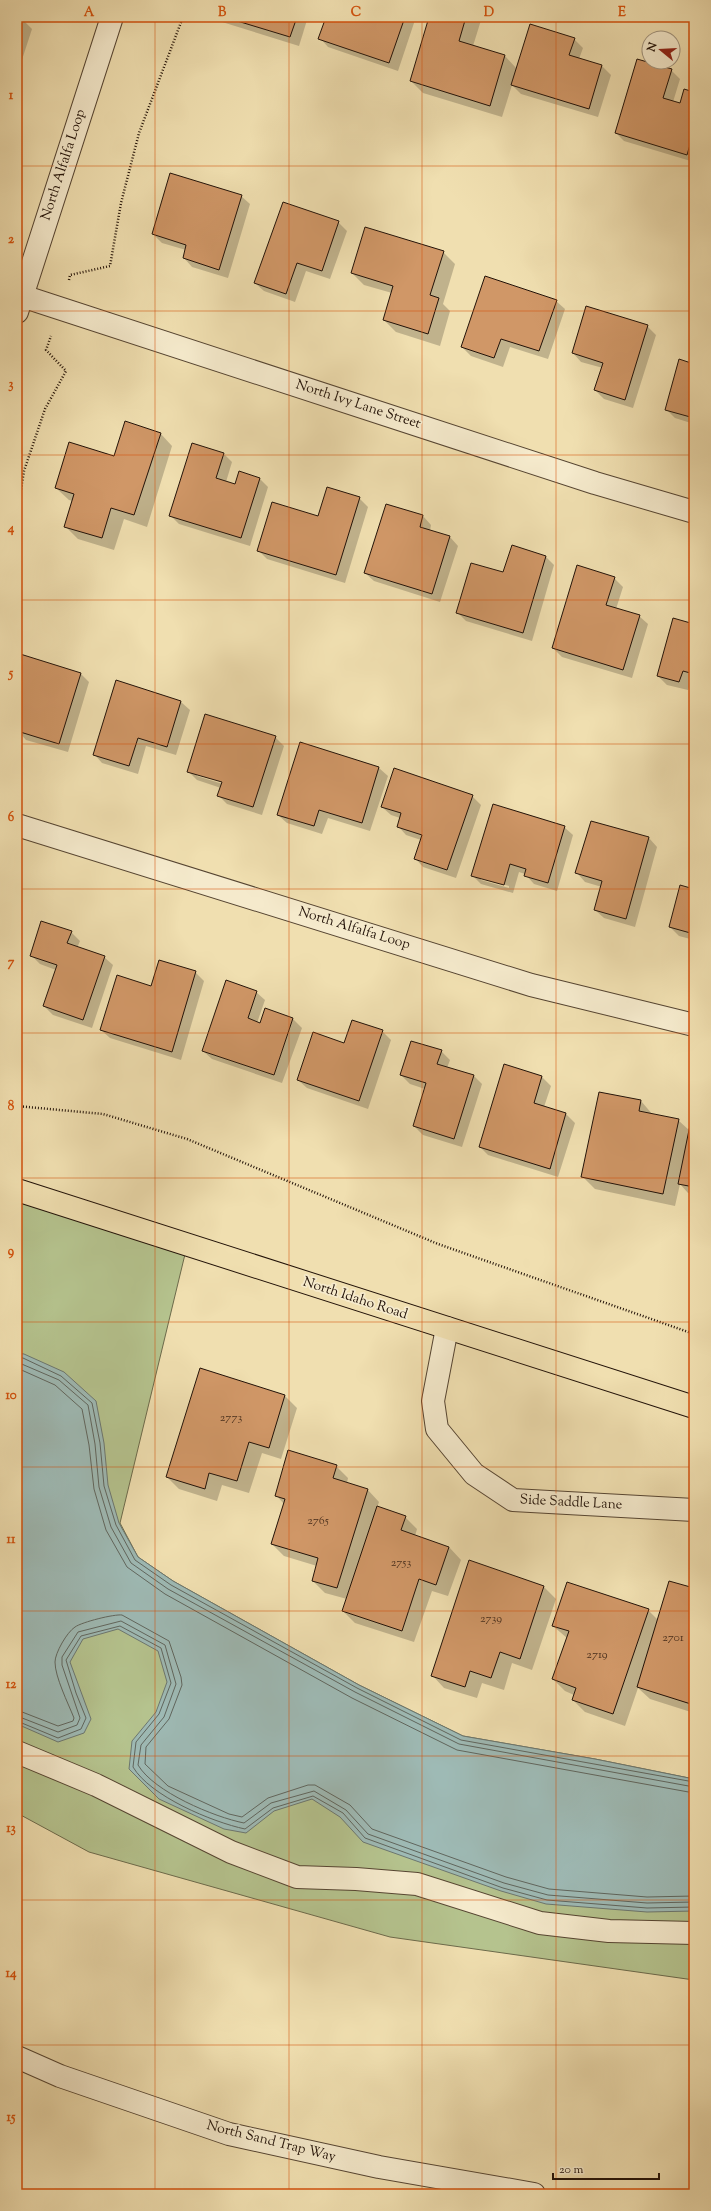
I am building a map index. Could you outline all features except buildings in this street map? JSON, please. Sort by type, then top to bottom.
[{"type":"main road","name":"North Idaho Road","points":[[17,1190],[694,1407]]},
{"type":"street","name":"North Alfalfa Loop","points":[[20,304],[112,17]]},
{"type":"street","name":"North Ivy Lane Street","points":[[20,304],[694,512]]},
{"type":"street","name":"North Alfalfa Loop","points":[[17,825],[531,985],[694,1025]]},
{"type":"street","name":"Side Saddle Lane","points":[[447,1328],[433,1401],[436,1429],[474,1474],[513,1500],[694,1510]]},
{"type":"street","points":[[17,1752],[96,1785],[231,1852],[297,1877],[356,1878],[417,1884],[540,1923],[609,1931],[694,1933]]},
{"type":"street","name":"North Sand Trap Way","points":[[17,2057],[60,2076],[229,2134],[379,2167],[534,2194]]},
{"type":"path","points":[[70,275],[110,266],[121,203],[139,133],[183,17]]},
{"type":"path","points":[[17,513],[24,471],[45,410],[66,371],[46,350]]},
{"type":"path","points":[[17,1106],[103,1114],[187,1138],[438,1244],[694,1334]]},
{"type":"green space","points":[[17,1197],[187,1246],[120,1523],[138,1557],[173,1581],[359,1685],[463,1736],[595,1759],[694,1779],[694,1980],[390,1937],[89,1852],[17,1813]]},
{"type":"water","points":[[17,1353],[24,1354],[64,1372],[96,1401],[104,1443],[108,1485],[119,1523],[138,1557],[173,1581],[359,1685],[463,1736],[595,1759],[694,1779],[694,1911],[647,1912],[546,1904],[501,1891],[363,1842],[340,1817],[312,1799],[274,1811],[246,1833],[224,1829],[159,1799],[129,1769],[132,1741],[156,1712],[167,1682],[158,1651],[118,1629],[83,1639],[70,1662],[91,1719],[84,1733],[58,1742],[17,1724]]}]
